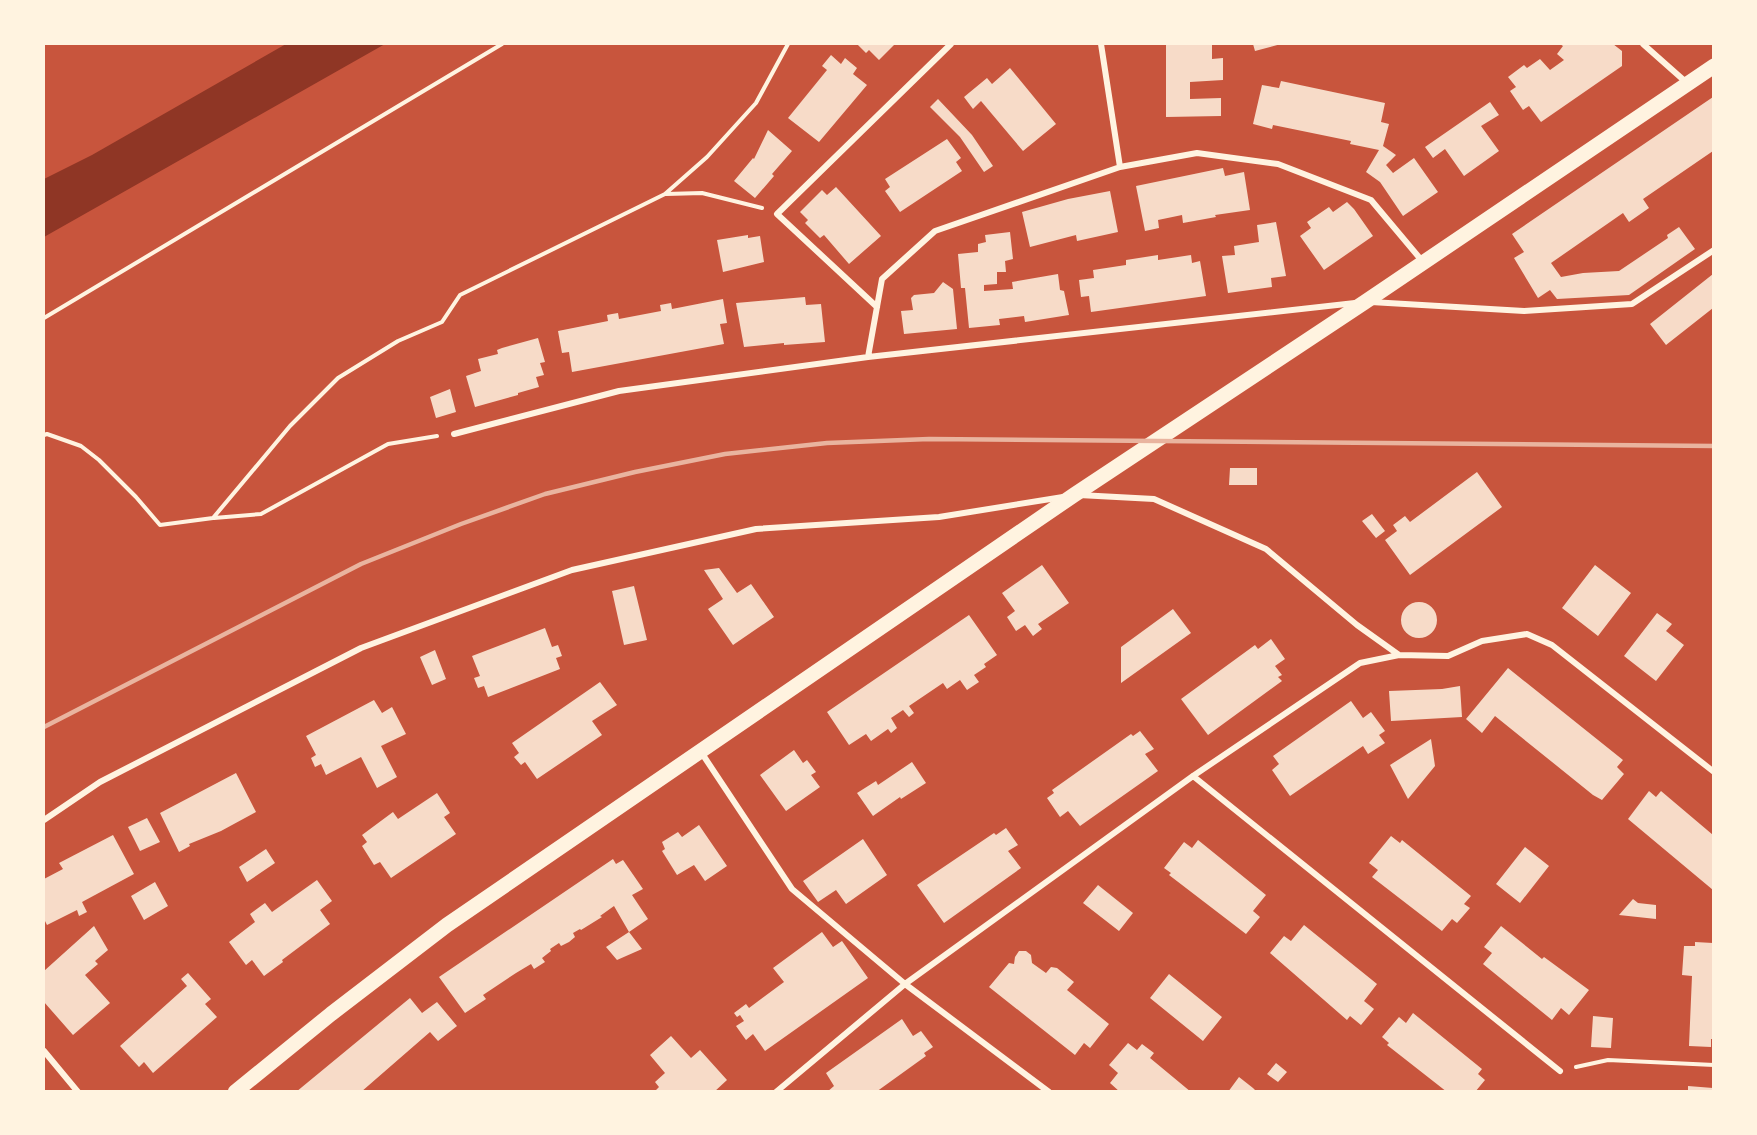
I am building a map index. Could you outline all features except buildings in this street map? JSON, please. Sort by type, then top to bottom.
[{"type":"main road","points":[[235,1092],[331,1014],[447,925],[1074,495],[1365,302],[1713,66]]},
{"type":"street","points":[[877,307],[777,214],[951,44]]},
{"type":"street","points":[[1101,44],[1120,168]]},
{"type":"street","points":[[1643,44],[1687,83]]},
{"type":"street","points":[[868,357],[882,279],[935,231],[1120,168],[1197,153],[1278,164],[1371,200],[1424,262]]},
{"type":"street","points":[[454,434],[619,392],[868,357],[1365,302],[1524,311],[1632,304],[1713,250]]},
{"type":"street","points":[[44,820],[100,782],[361,648],[572,570],[756,529],[939,517],[1074,495],[1154,499],[1266,549],[1357,625],[1399,654]]},
{"type":"street","points":[[776,1092],[904,984],[1193,776],[1360,663],[1399,654],[1448,656],[1482,641],[1527,634],[1552,645],[1713,772]]},
{"type":"street","points":[[700,750],[792,889],[904,984],[1049,1092]]},
{"type":"street","points":[[1193,776],[1560,1071]]},
{"type":"street","points":[[44,1051],[78,1092]]},
{"type":"path","points":[[44,318],[502,44]]},
{"type":"path","points":[[213,518],[290,426],[338,378],[398,341],[442,322],[460,295],[666,194],[707,157],[756,103],[788,44]]},
{"type":"path","points":[[666,194],[702,193],[750,204],[777,214]]},
{"type":"path","points":[[44,435],[47,434],[81,446],[99,460],[160,525],[261,514],[388,444],[454,434]]},
{"type":"path","points":[[1560,1071],[1608,1060],[1713,1065]]},
{"type":"shaded area","points":[[286,44],[385,44],[44,237],[44,179],[92,155]]},
{"type":"railway","points":[[44,727],[361,564],[461,524],[545,494],[635,472],[725,454],[827,443],[929,439],[1714,446]]}]
